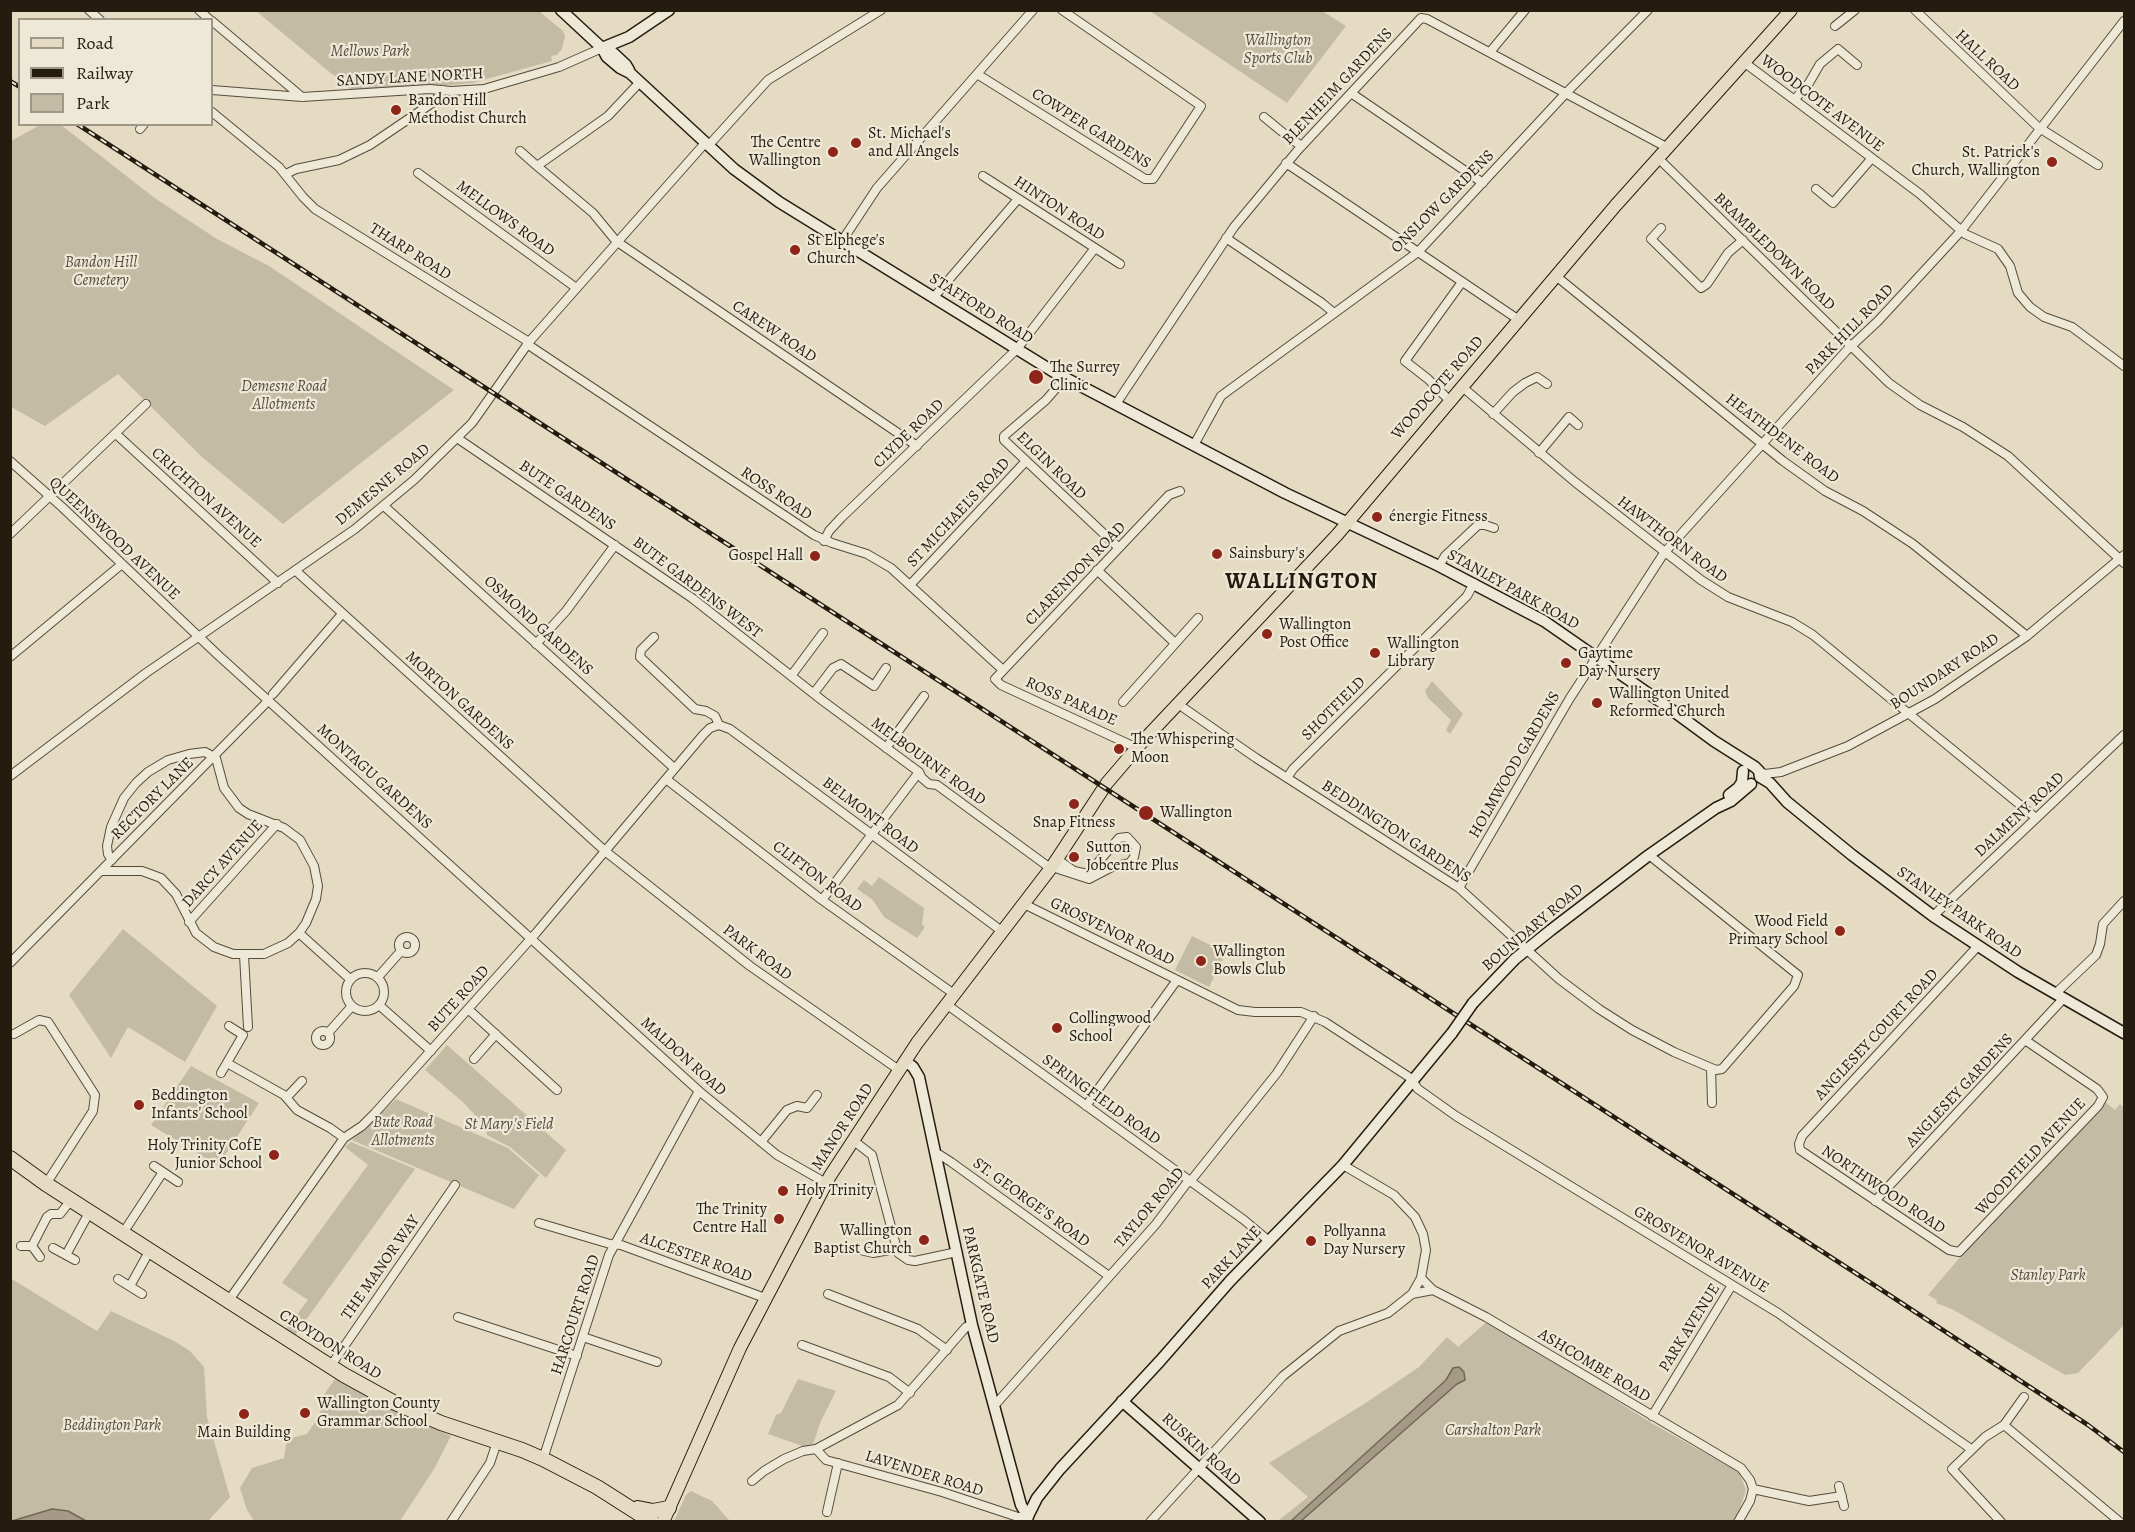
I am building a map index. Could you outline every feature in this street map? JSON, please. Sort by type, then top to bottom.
[{"type":"highway","name":"CROYDON ROAD","points":[[10,1158],[46,1184],[330,1367],[415,1412],[543,1459],[597,1487],[652,1521]]},
{"type":"highway","points":[[630,1507],[653,1511],[669,1508]]},
{"type":"main road","name":"STAFFORD ROAD","points":[[561,10],[602,48],[607,57],[620,69],[630,73],[734,169],[764,192],[1065,378],[1346,523]]},
{"type":"main road","points":[[602,48],[628,37],[669,10]]},
{"type":"main road","name":"WOODCOTE ROAD","points":[[1107,783],[1346,523],[1630,188],[1745,63],[1784,13]]},
{"type":"main road","points":[[620,58],[619,49],[628,37]]},
{"type":"main road","name":"STAFFORD ROAD","points":[[602,48],[610,50],[620,58],[630,73]]},
{"type":"main road","name":"STANLEY PARK ROAD","points":[[1346,523],[1375,534],[1544,621],[1714,741],[1779,798],[1933,916],[2059,996],[2124,1033]]},
{"type":"main road","name":"BOUNDARY ROAD","points":[[1463,1016],[1490,983],[1526,950],[1649,855],[1716,808],[1731,801],[1752,776]]},
{"type":"main road","name":"MANOR ROAD","points":[[663,1521],[730,1369],[826,1183],[902,1065],[1054,863],[1107,783]]},
{"type":"main road","name":"PARK LANE","points":[[1027,1519],[1046,1486],[1230,1281],[1343,1165],[1452,1033],[1463,1016]]},
{"type":"main road","name":"PARKGATE ROAD","points":[[902,1065],[913,1067],[919,1077],[972,1325],[1021,1505],[1027,1519]]},
{"type":"main road","name":"RUSKIN ROAD","points":[[1122,1401],[1260,1521]]},
{"type":"street","name":"DEMESNE ROAD","points":[[10,776],[146,673],[296,571],[384,506],[458,438],[478,416],[528,343],[575,287],[768,80],[881,10]]},
{"type":"street","points":[[842,241],[877,188],[1033,10]]},
{"type":"street","name":"COWPER GARDENS","points":[[977,74],[1148,180],[1155,176],[1201,106],[1062,10]]},
{"type":"street","points":[[1490,52],[1526,10]]},
{"type":"street","name":"ONSLOW GARDENS","points":[[1194,445],[1221,396],[1418,252],[1566,93],[1648,10]]},
{"type":"street","points":[[1835,26],[1855,10]]},
{"type":"street","name":"HALL ROAD","points":[[1916,10],[1970,64],[2041,129],[2098,165]]},
{"type":"street","name":"BLENHEIM GARDENS","points":[[1116,404],[1226,238],[1286,163],[1422,14],[1668,148]]},
{"type":"street","name":"PARK HILL ROAD","points":[[1596,657],[1664,553],[1852,346],[1961,231],[2124,21]]},
{"type":"street","points":[[213,22],[302,97]]},
{"type":"street","name":"SANDY LANE NORTH","points":[[213,90],[302,97],[430,89],[447,91],[496,86],[567,64],[602,48]]},
{"type":"street","points":[[1795,99],[1809,83],[1820,64],[1838,49],[1857,65]]},
{"type":"street","name":"WOODCOTE AVENUE","points":[[1745,63],[1920,194],[1961,231],[1995,246],[2010,266],[2018,293],[2030,308],[2044,317],[2069,325],[2124,366]]},
{"type":"street","points":[[537,166],[608,116],[640,82]]},
{"type":"street","points":[[286,174],[296,169],[339,160],[370,145],[447,91]]},
{"type":"street","points":[[1351,93],[1483,183]]},
{"type":"street","name":"THARP ROAD","points":[[213,113],[286,174],[315,209],[528,343]]},
{"type":"street","points":[[1264,117],[1302,146]]},
{"type":"street","name":"CAREW ROAD","points":[[520,151],[593,213],[616,242],[917,446]]},
{"type":"street","name":"BRAMBLEDOWN ROAD","points":[[1658,158],[1889,383],[1908,398],[1963,427],[2008,456],[2123,559]]},
{"type":"street","points":[[1816,189],[1833,203],[1872,158]]},
{"type":"street","points":[[1286,163],[1519,320]]},
{"type":"street","name":"MELLOWS ROAD","points":[[418,173],[575,287]]},
{"type":"street","name":"HINTON ROAD","points":[[983,176],[1120,264]]},
{"type":"street","points":[[934,297],[1018,199]]},
{"type":"street","points":[[1661,228],[1651,239],[1701,288],[1707,284],[1728,253],[1743,240]]},
{"type":"street","points":[[1226,238],[1334,313]]},
{"type":"street","name":"CLYDE ROAD","points":[[824,540],[841,518],[1017,349],[1095,248]]},
{"type":"street","name":"HEATHDENE ROAD","points":[[1556,276],[1806,478],[1913,544],[2027,636]]},
{"type":"street","points":[[1449,400],[1405,361],[1462,282]]},
{"type":"street","name":"ROSS ROAD","points":[[528,343],[806,530],[824,540],[867,554],[885,564],[1003,670]]},
{"type":"street","points":[[1493,414],[1524,383],[1537,377],[1547,384]]},
{"type":"street","name":"ELGIN ROAD","points":[[1065,378],[1046,400],[1004,436],[1004,440],[1119,548]]},
{"type":"street","name":"HAWTHORN ROAD","points":[[1461,386],[1539,453],[1664,553],[1721,594],[1803,627],[2036,818]]},
{"type":"street","points":[[10,534],[146,404]]},
{"type":"street","points":[[1539,453],[1569,417],[1578,424]]},
{"type":"street","name":"CRICHTON AVENUE","points":[[116,434],[278,583]]},
{"type":"street","name":"BUTE GARDENS","points":[[458,438],[615,545],[566,611],[536,644]]},
{"type":"street","name":"QUEENSWOOD AVENUE","points":[[10,461],[199,636]]},
{"type":"street","name":"ST MICHAEL'S ROAD","points":[[910,585],[1026,461]]},
{"type":"street","name":"CLARENDON ROAD","points":[[995,679],[1169,495],[1180,491]]},
{"type":"street","name":"OSMOND GARDENS","points":[[384,506],[674,768]]},
{"type":"street","points":[[1439,566],[1445,556],[1478,525],[1494,528]]},
{"type":"street","name":"BUTE GARDENS WEST","points":[[615,545],[692,598],[762,653]]},
{"type":"street","name":"BOUNDARY ROAD","points":[[1752,776],[1781,772],[1848,746],[1908,715],[2027,636],[2123,559]]},
{"type":"street","points":[[10,657],[122,564]]},
{"type":"street","points":[[1097,570],[1175,643]]},
{"type":"street","name":"MORTON GARDENS","points":[[296,571],[605,850]]},
{"type":"street","name":"SHOTFIELD","points":[[1287,777],[1467,596],[1474,583]]},
{"type":"street","name":"RECTORY LANE","points":[[10,963],[271,697],[342,614]]},
{"type":"street","points":[[1123,702],[1198,618]]},
{"type":"street","points":[[791,676],[823,633]]},
{"type":"street","name":"MONTAGU GARDENS","points":[[199,636],[271,697],[503,914],[532,937]]},
{"type":"street","name":"BELMONT ROAD","points":[[654,638],[641,651],[640,657],[695,709],[715,716],[719,725],[730,729],[1003,932]]},
{"type":"street","name":"MELBOURNE ROAD","points":[[762,653],[919,772],[929,784],[936,785],[1054,863]]},
{"type":"street","name":"HOLMWOOD GARDENS","points":[[1459,888],[1596,657]]},
{"type":"street","points":[[814,693],[833,668],[842,662],[874,686],[886,668]]},
{"type":"street","name":"ROSS PARADE","points":[[995,679],[1001,686],[1137,748]]},
{"type":"street","points":[[886,748],[924,696]]},
{"type":"street","name":"BEDDINGTON GARDENS","points":[[1178,704],[1459,888],[1572,990],[1599,1009],[1651,1041],[1711,1068]]},
{"type":"street","name":"BUTE ROAD","points":[[229,1300],[344,1138],[367,1122],[532,937],[674,768],[710,728],[719,725]]},
{"type":"street","name":"DALMENY ROAD","points":[[1933,916],[2124,735]]},
{"type":"street","name":"RECTORY LANE","points":[[112,860],[107,846],[113,821],[124,798],[136,783],[158,766],[180,756],[205,752],[214,756]]},
{"type":"street","points":[[102,871],[142,871],[161,878],[176,894],[196,933],[214,947],[233,954],[264,954],[275,950],[299,933],[315,904],[317,876],[312,859],[300,840],[291,832],[238,808],[224,788],[214,756]]},
{"type":"street","points":[[822,900],[919,772]]},
{"type":"street","name":"CLIFTON ROAD","points":[[666,778],[950,999]]},
{"type":"street","name":"DARCY AVENUE","points":[[189,922],[277,824]]},
{"type":"street","points":[[1126,837],[1136,847],[1130,863],[1118,865],[1089,879],[1054,863],[1088,874],[1119,838],[1126,837]]},
{"type":"street","name":"PARK ROAD","points":[[605,850],[750,966],[902,1065]]},
{"type":"street","points":[[1649,855],[1798,975],[1794,986],[1725,1066],[1719,1070],[1711,1068],[1712,1103]]},
{"type":"street","name":"ANGLESEY GARDENS","points":[[1875,1201],[2025,1040],[2059,996],[2096,955],[2103,924],[2124,901]]},
{"type":"street","name":"GROSVENOR ROAD","points":[[1024,904],[1244,1011],[1293,1011],[1314,1016],[1384,1059],[1409,1077],[1412,1082]]},
{"type":"street","points":[[299,933],[350,979]]},
{"type":"street","name":"MALDON ROAD","points":[[532,937],[699,1091],[785,1161],[826,1183]]},
{"type":"street","name":"ANGLESEY COURT ROAD","points":[[1798,1144],[1802,1136],[1978,946]]},
{"type":"street","points":[[378,977],[401,951]]},
{"type":"street","points":[[244,955],[248,1027]]},
{"type":"street","points":[[367,972],[378,977],[384,991],[379,1005],[366,1011],[352,1006],[345,993],[350,979],[367,972]]},
{"type":"street","points":[[1086,1106],[1177,980]]},
{"type":"street","name":"SPRINGFIELD ROAD","points":[[950,999],[1086,1106],[1269,1241]]},
{"type":"street","points":[[379,1005],[431,1051]]},
{"type":"street","points":[[328,1033],[352,1006]]},
{"type":"street","points":[[468,1010],[557,1090]]},
{"type":"street","name":"TAYLOR ROAD","points":[[994,1406],[1156,1224],[1277,1073],[1314,1016]]},
{"type":"street","points":[[14,1034],[39,1020],[48,1022],[94,1095],[93,1111],[46,1184]]},
{"type":"street","points":[[221,1073],[243,1035],[229,1026]]},
{"type":"street","points":[[474,1059],[496,1034]]},
{"type":"street","name":"WOODFIELD AVENUE","points":[[1959,1252],[2098,1106],[2103,1097],[2097,1089],[2025,1040]]},
{"type":"street","points":[[227,1063],[286,1097],[297,1110],[344,1138]]},
{"type":"street","points":[[286,1097],[302,1081]]},
{"type":"street","name":"GROSVENOR AVENUE","points":[[1412,1082],[1418,1089],[1456,1116],[1778,1313],[1971,1449]]},
{"type":"street","name":"HARCOURT ROAD","points":[[543,1459],[609,1255],[699,1091]]},
{"type":"street","points":[[761,1142],[787,1110],[797,1106],[807,1108],[818,1095]]},
{"type":"street","points":[[854,1141],[872,1155],[896,1249],[902,1257],[915,1261],[957,1252]]},
{"type":"street","name":"NORTHWOOD ROAD","points":[[1798,1144],[1802,1152],[1875,1201],[1949,1250],[1959,1252]]},
{"type":"street","name":"ST. GEORGE'S ROAD","points":[[936,1154],[951,1162],[1109,1276]]},
{"type":"street","points":[[1150,1521],[1197,1468],[1291,1370],[1340,1331],[1388,1313],[1412,1294],[1421,1278],[1426,1250],[1416,1216],[1394,1195],[1343,1165]]},
{"type":"street","points":[[154,1167],[178,1182]]},
{"type":"street","points":[[123,1233],[163,1172]]},
{"type":"street","name":"THE MANOR WAY","points":[[330,1367],[455,1185]]},
{"type":"street","points":[[32,1246],[47,1217],[51,1214],[60,1214],[71,1200]]},
{"type":"street","points":[[66,1255],[90,1211]]},
{"type":"street","name":"ALCESTER ROAD","points":[[539,1223],[617,1244],[765,1298]]},
{"type":"street","points":[[21,1246],[32,1246]]},
{"type":"street","points":[[32,1246],[40,1257]]},
{"type":"street","points":[[53,1248],[75,1260]]},
{"type":"street","points":[[860,1250],[873,1253],[896,1249]]},
{"type":"street","points":[[130,1286],[150,1250]]},
{"type":"street","name":"ASHCOMBE ROAD","points":[[1421,1278],[1433,1290],[1486,1317],[1740,1468],[1750,1480],[1753,1489]]},
{"type":"street","points":[[117,1279],[142,1294]]},
{"type":"street","name":"PARK AVENUE","points":[[1652,1416],[1732,1285]]},
{"type":"street","points":[[1412,1294],[1433,1290]]},
{"type":"street","points":[[828,1294],[918,1329],[947,1350]]},
{"type":"street","points":[[458,1317],[577,1356]]},
{"type":"street","points":[[752,1481],[784,1459],[803,1451],[816,1449],[891,1409],[910,1393],[966,1327],[972,1325]]},
{"type":"street","points":[[583,1336],[657,1362]]},
{"type":"street","points":[[802,1346],[889,1377],[910,1393]]},
{"type":"street","points":[[2001,1521],[1952,1469],[1985,1437],[2004,1425],[2024,1397]]},
{"type":"street","points":[[2004,1425],[2120,1521]]},
{"type":"street","points":[[451,1521],[490,1463],[497,1442]]},
{"type":"street","name":"LAVENDER ROAD","points":[[816,1449],[826,1460],[942,1492],[1027,1519]]},
{"type":"street","points":[[827,1512],[838,1463]]},
{"type":"street","points":[[1839,1486],[1844,1506]]},
{"type":"street","points":[[1738,1521],[1750,1501],[1753,1489],[1809,1501],[1842,1496]]},
{"type":"green space","name":"Mellows Park","points":[[256,11],[539,11],[563,31],[565,36],[562,49],[557,55],[551,56],[552,61],[472,83],[356,94]]},
{"type":"green space","name":"Wallington Sports Club","points":[[1150,11],[1322,11],[1346,26],[1287,103]]},
{"type":"green space","points":[[38,126],[62,126],[156,199],[217,239],[269,266],[454,390],[283,524],[202,457],[118,374],[45,426],[11,407],[11,141]]},
{"type":"green space","points":[[1432,681],[1463,714],[1450,734],[1446,730],[1451,720],[1428,698],[1425,691]]},
{"type":"green space","points":[[879,877],[924,908],[922,925],[925,927],[917,938],[884,917],[873,900],[857,889],[864,880],[872,886]]},
{"type":"green space","points":[[123,929],[217,1006],[185,1062],[128,1027],[111,1058],[69,995]]},
{"type":"green space","name":"Wallington Bowls Club","points":[[1192,936],[1226,953],[1209,987],[1175,970]]},
{"type":"green space","name":"St Mary's Field","points":[[447,1045],[566,1150],[546,1178],[510,1147],[487,1135],[485,1126],[463,1102],[425,1070]]},
{"type":"green space","points":[[191,1066],[259,1103],[218,1166],[151,1125]]},
{"type":"green space","name":"Bute Road Allotments","points":[[396,1099],[508,1148],[539,1175],[514,1209],[352,1140]]},
{"type":"green space","name":"Stanley Park","points":[[2103,1100],[2115,1110],[2120,1104],[2124,1108],[2124,1325],[2078,1373],[2065,1375],[1952,1309],[1936,1303],[1937,1300],[1928,1295]]},
{"type":"green space","points":[[351,1142],[415,1169],[295,1335],[286,1329],[308,1300],[282,1283],[368,1165],[345,1147]]},
{"type":"green space","name":"Beddington Park","points":[[10,1278],[97,1331],[111,1311],[174,1341],[190,1351],[204,1367],[207,1417],[230,1497],[208,1521],[11,1521]]},
{"type":"green space","name":"Carshalton Park","points":[[1489,1320],[1653,1424],[1739,1472],[1746,1490],[1733,1521],[1278,1521],[1308,1497],[1269,1463],[1419,1367],[1447,1337],[1458,1347]]},
{"type":"green space","points":[[335,1379],[451,1436],[434,1469],[400,1521],[254,1521],[247,1510],[240,1488],[252,1468],[284,1458],[287,1439],[307,1434],[320,1415],[321,1399]]},
{"type":"green space","points":[[798,1379],[836,1391],[820,1423],[813,1445],[808,1448],[768,1434],[776,1415],[781,1413]]},
{"type":"green space","points":[[691,1491],[712,1501],[730,1521],[674,1521],[686,1495]]},
{"type":"shaded area","points":[[1459,1367],[1464,1372],[1465,1380],[1457,1384],[1301,1521],[1291,1521],[1446,1380],[1453,1368]]},
{"type":"shaded area","points":[[52,1509],[68,1511],[86,1521],[12,1521]]},
{"type":"railway","points":[[10,81],[18,86]]},
{"type":"railway","points":[[80,126],[1874,1285],[2088,1425],[2124,1452]]},
{"type":"place","name":"Bandon Hill Methodist Church","points":[[396,110]]},
{"type":"place","name":"St. Michael's and All Angels","points":[[856,143]]},
{"type":"place","name":"The Centre Wallington","points":[[833,152]]},
{"type":"place","name":"St. Patrick's Church, Wallington","points":[[2052,162]]},
{"type":"place","name":"St Elphege's Church","points":[[795,250]]},
{"type":"place","name":"The Surrey Clinic","points":[[1036,377]]},
{"type":"place","name":"énergie Fitness","points":[[1377,517]]},
{"type":"place","name":"Sainsbury's","points":[[1217,554]]},
{"type":"place","name":"Gospel Hall","points":[[815,556]]},
{"type":"place","name":"Wallington Post Office","points":[[1267,634]]},
{"type":"place","name":"Wallington Library","points":[[1375,653]]},
{"type":"place","name":"Gaytime Day Nursery","points":[[1566,663]]},
{"type":"place","name":"Wallington United Reformed Church","points":[[1597,703]]},
{"type":"place","name":"The Whispering Moon","points":[[1119,749]]},
{"type":"place","name":"Snap Fitness","points":[[1074,804]]},
{"type":"place","name":"Wallington","points":[[1146,813]]},
{"type":"place","name":"Sutton Jobcentre Plus","points":[[1074,857]]},
{"type":"place","name":"Wood Field Primary School","points":[[1840,931]]},
{"type":"place","name":"Wallington Bowls Club","points":[[1201,961]]},
{"type":"place","name":"Collingwood School","points":[[1057,1028]]},
{"type":"place","name":"Beddington Infants' School","points":[[139,1105]]},
{"type":"place","name":"Holy Trinity CofE Junior School","points":[[274,1155]]},
{"type":"place","name":"Holy Trinity","points":[[783,1191]]},
{"type":"place","name":"The Trinity Centre Hall","points":[[779,1219]]},
{"type":"place","name":"Wallington Baptist Church","points":[[924,1240]]},
{"type":"place","name":"Pollyanna Day Nursery","points":[[1311,1241]]},
{"type":"place","name":"Wallington County Grammar School","points":[[305,1413]]},
{"type":"place","name":"Main Building","points":[[244,1414]]},
{"type":"district","name":"WALLINGTON","points":[[1302,583]]},
{"type":"park label","name":"Bandon Hill Cemetery","points":[[101,272]]},
{"type":"park label","name":"Demesne Road Allotments","points":[[284,396]]}]
